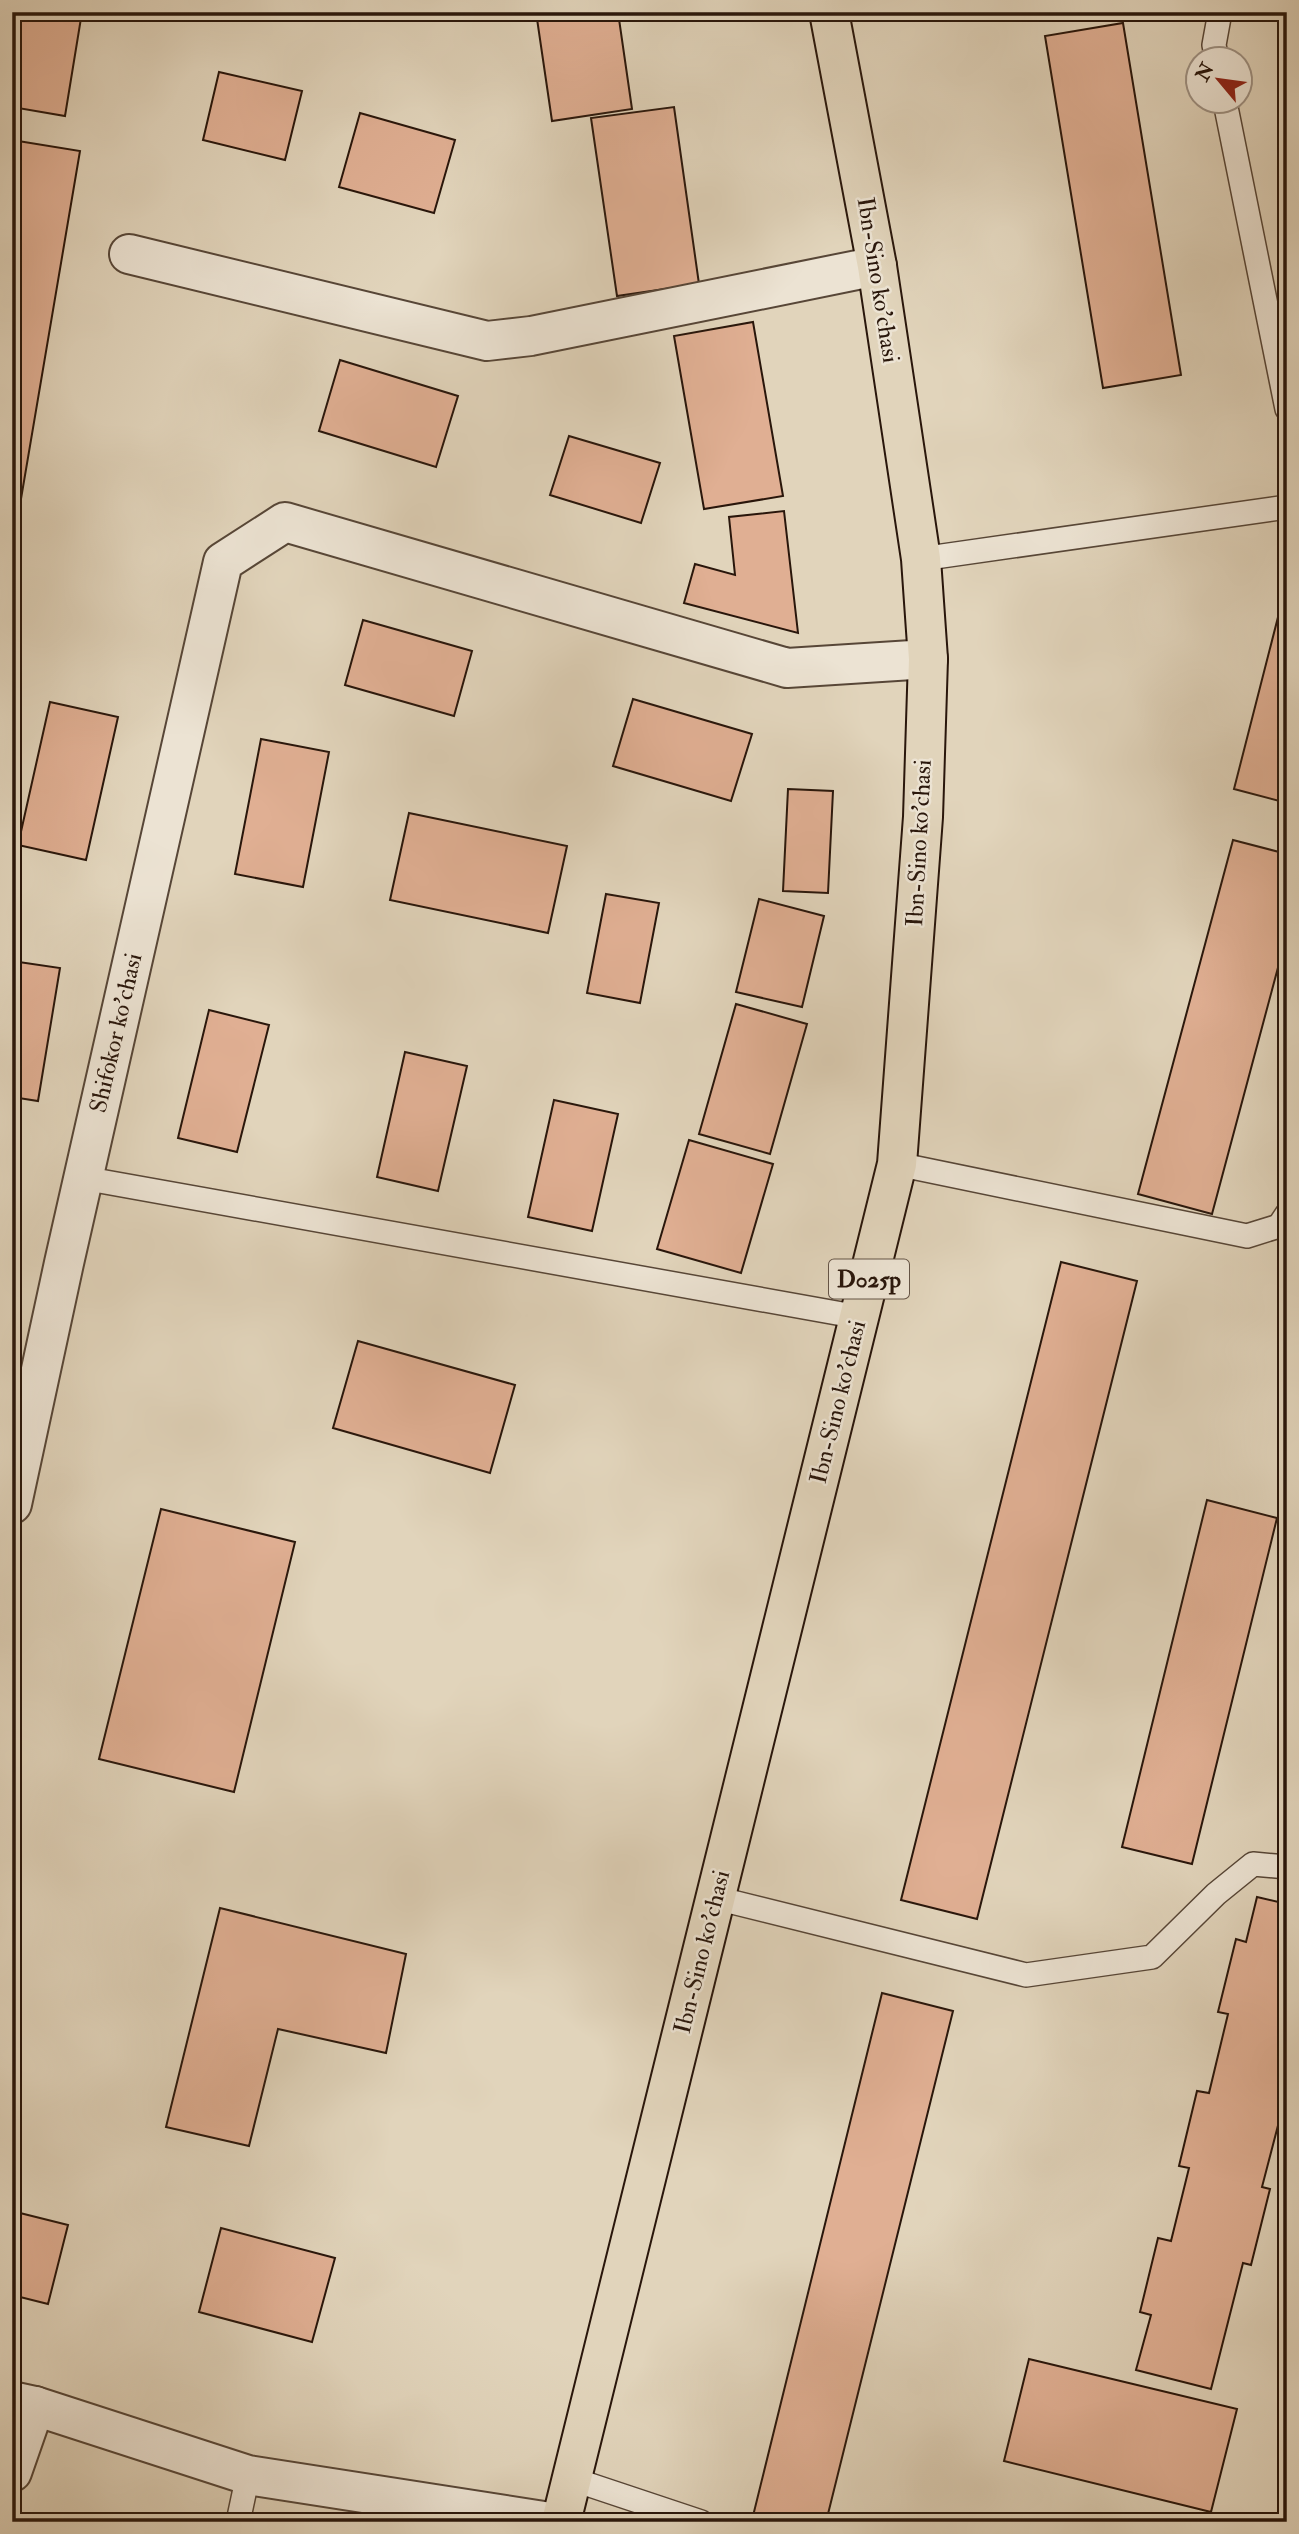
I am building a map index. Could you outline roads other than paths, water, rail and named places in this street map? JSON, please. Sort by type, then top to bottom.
[{"type":"main road","name":"Ibn-Sino ko'chasi","points":[[561,2522],[897,1164],[923,817],[928,659],[921,559],[877,266],[829,12]]},
{"type":"street","points":[[130,254],[487,341],[531,336],[877,266]]},
{"type":"street","name":"Shifokor ko'chasi","points":[[12,1504],[223,562],[285,522],[787,668],[928,659]]},
{"type":"street","points":[[12,2472],[24,2403],[248,2475],[550,2522]]},
{"type":"lane","points":[[1214,46],[1220,12]]},
{"type":"lane","points":[[1228,116],[1287,409]]},
{"type":"lane","points":[[921,559],[1287,507]]},
{"type":"lane","points":[[897,1164],[1247,1236],[1279,1226],[1287,1214]]},
{"type":"lane","points":[[83,1178],[859,1317]]},
{"type":"lane","points":[[716,1898],[1026,1975],[1152,1957],[1216,1894],[1253,1864],[1287,1867]]},
{"type":"lane","points":[[237,2522],[248,2475]]},
{"type":"lane","points":[[572,2479],[701,2522]]}]
